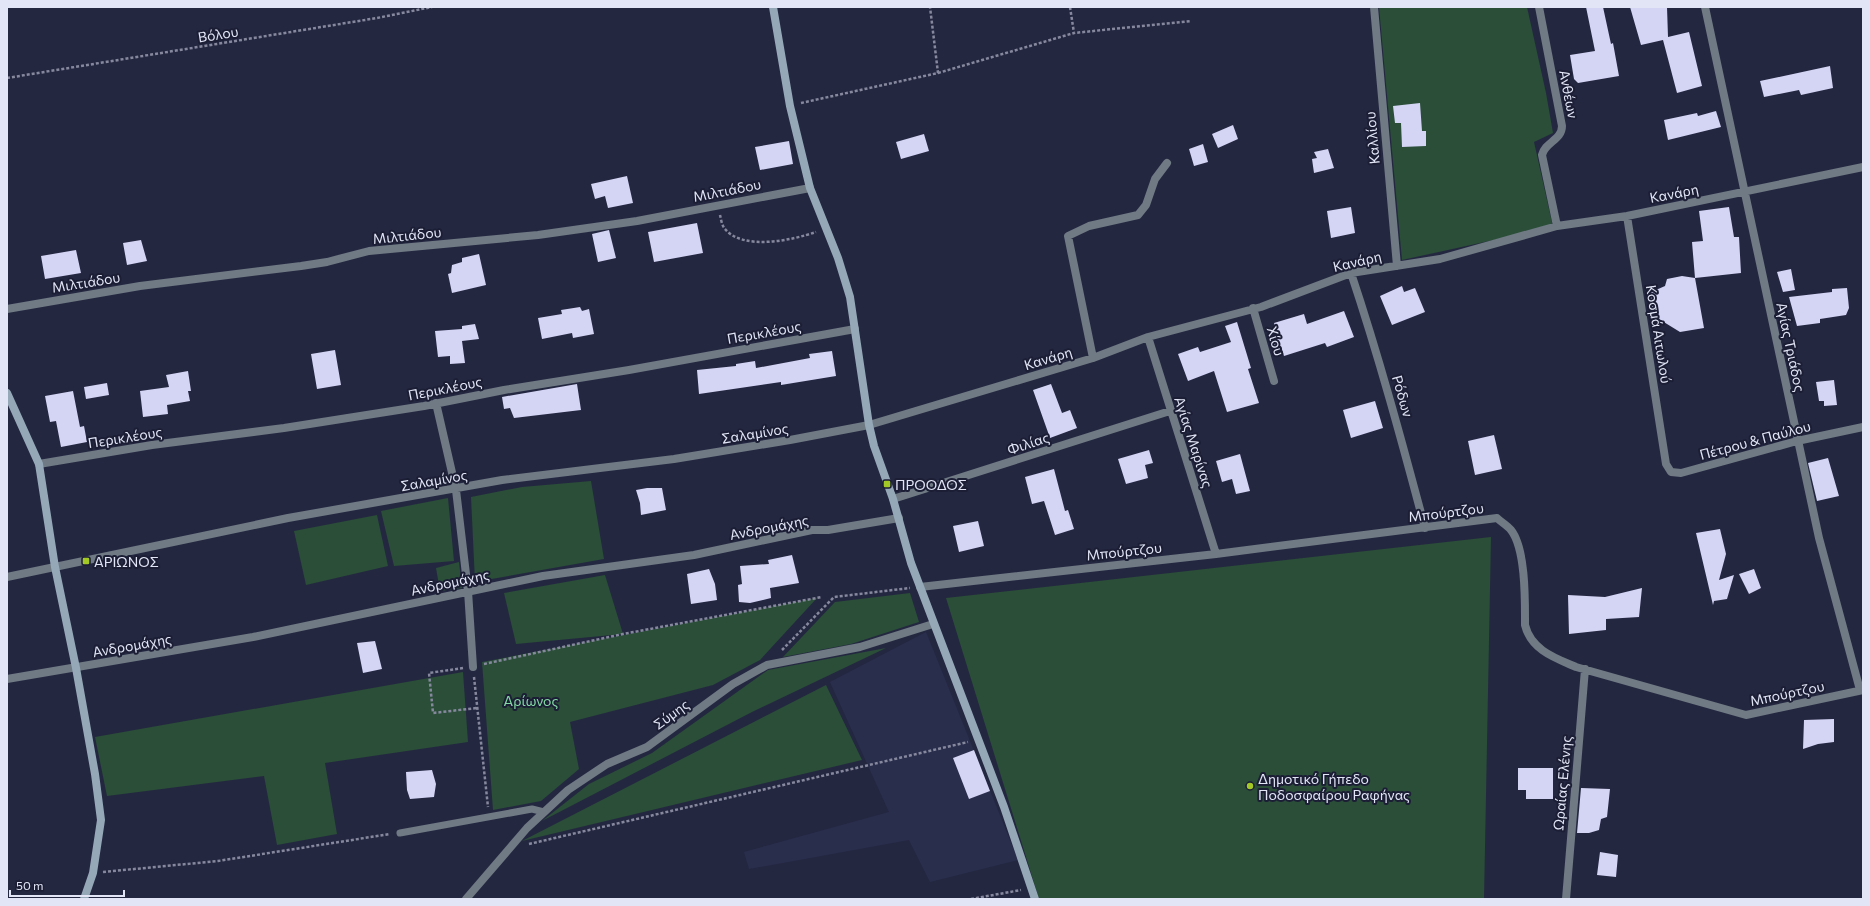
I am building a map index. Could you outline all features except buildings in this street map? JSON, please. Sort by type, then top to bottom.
[{"type":"street","points":[[773,7],[790,106],[810,188],[847,286],[869,425],[874,446],[894,499],[920,587],[933,624],[1016,840],[1035,899]]},
{"type":"street","name":"Καλλίου","points":[[1374,7],[1397,266]]},
{"type":"street","name":"Ανθέων","points":[[1539,7],[1562,126],[1560,135],[1544,149],[1542,155],[1557,226]]},
{"type":"street","name":"Αγίας Τριάδος","points":[[1705,7],[1746,192],[1818,538],[1861,690]]},
{"type":"street","points":[[1093,358],[1068,236],[1089,226],[1138,215],[1146,205],[1155,179],[1167,163]]},
{"type":"street","name":"Κανάρη","points":[[869,425],[1093,358],[1148,337],[1252,308],[1261,307],[1351,273],[1440,259],[1557,226],[1627,216],[1863,167]]},
{"type":"street","name":"Μιλτιάδου","points":[[7,308],[140,286],[327,262],[369,251],[538,235],[637,221],[810,188]]},
{"type":"street","name":"Κοσμά Αιτωλού","points":[[1627,216],[1665,455]]},
{"type":"street","name":"Ρόδων","points":[[1351,273],[1373,338],[1394,410],[1425,528]]},
{"type":"street","name":"Χίου","points":[[1252,308],[1274,381]]},
{"type":"street","name":"Περικλέους","points":[[38,464],[152,445],[284,428],[436,403],[855,329]]},
{"type":"street","name":"Αγίας Μαρίνας","points":[[1148,337],[1216,554]]},
{"type":"street","points":[[7,393],[38,464],[55,567],[76,668],[95,774],[101,820],[93,873],[84,899]]},
{"type":"street","points":[[436,403],[456,490],[468,592],[473,666]]},
{"type":"street","name":"Φιλίας","points":[[894,499],[1170,411]]},
{"type":"street","name":"Σαλαμίνος","points":[[7,577],[288,518],[456,490],[502,480],[674,459],[790,440],[869,425]]},
{"type":"street","name":"Πέτρου & Παύλου","points":[[1665,455],[1668,468],[1676,474],[1797,441],[1863,427]]},
{"type":"street","name":"Ανδρομάχης","points":[[7,679],[253,637],[543,576],[694,555],[812,530],[828,530],[899,518]]},
{"type":"street","name":"Μπούρτζου","points":[[920,587],[1216,554],[1497,518],[1511,530],[1517,541],[1523,569],[1526,625],[1528,634],[1532,642],[1551,656],[1585,670],[1746,715],[1861,690]]},
{"type":"street","name":"Σύμης","points":[[466,899],[509,848],[568,790],[608,764],[646,747],[733,684],[768,665],[860,647],[933,624]]},
{"type":"street","name":"Ωραίας Ελένης","points":[[1566,899],[1585,670]]},
{"type":"lane","points":[[400,833],[489,815],[532,809],[544,812]]},
{"type":"path","name":"Βόλου","points":[[7,78],[339,24],[432,7]]},
{"type":"path","points":[[930,7],[938,72]]},
{"type":"path","points":[[1070,7],[1074,33]]},
{"type":"path","points":[[790,106],[938,72],[1074,33],[1191,21]]},
{"type":"path","points":[[717,205],[724,229],[736,238],[749,241],[756,242],[788,239],[826,229]]},
{"type":"path","points":[[768,665],[834,597],[920,587]]},
{"type":"path","points":[[477,708],[433,714],[429,673],[473,666],[623,634],[822,597]]},
{"type":"path","points":[[473,666],[489,815]]},
{"type":"path","points":[[509,848],[978,740]]},
{"type":"path","points":[[93,873],[218,861],[400,833]]},
{"type":"path","points":[[971,899],[1032,889]]},
{"type":"shaded area","points":[[926,632],[1018,860],[930,882],[909,840],[749,869],[744,852],[889,812],[830,682]]},
{"type":"green space","points":[[1379,7],[1527,7],[1546,93],[1553,133],[1534,142],[1553,227],[1402,260]]},
{"type":"green space","points":[[591,481],[604,559],[475,582],[471,497],[522,487]]},
{"type":"green space","points":[[448,498],[454,561],[394,566],[381,511]]},
{"type":"green space","points":[[377,515],[388,566],[306,585],[294,531]]},
{"type":"green space","points":[[1491,537],[1484,899],[1039,899],[946,598]]},
{"type":"green space","points":[[459,562],[462,588],[440,591],[436,568]]},
{"type":"green space","points":[[605,575],[623,634],[516,644],[504,593]]},
{"type":"green space","points":[[910,593],[919,622],[851,644],[783,657],[835,602]]},
{"type":"green space","name":"Αρίωνος","points":[[817,598],[760,660],[713,685],[570,722],[579,769],[541,801],[493,810],[482,662]]},
{"type":"green space","points":[[886,648],[752,712],[542,821],[589,784],[652,753],[768,670]]},
{"type":"green space","points":[[463,672],[468,742],[325,763],[337,834],[277,845],[264,776],[107,796],[95,737]]},
{"type":"green space","points":[[826,685],[862,760],[522,841]]},
{"type":"place","name":"ΠΡΟΟΔΟΣ","points":[[887,484]]},
{"type":"place","name":"ΑΡΙΩΝΟΣ","points":[[86,561]]},
{"type":"place","name":"Δημοτικό Γήπεδο Ποδοσφαίρου Ραφήνας","points":[[1250,786]]}]
